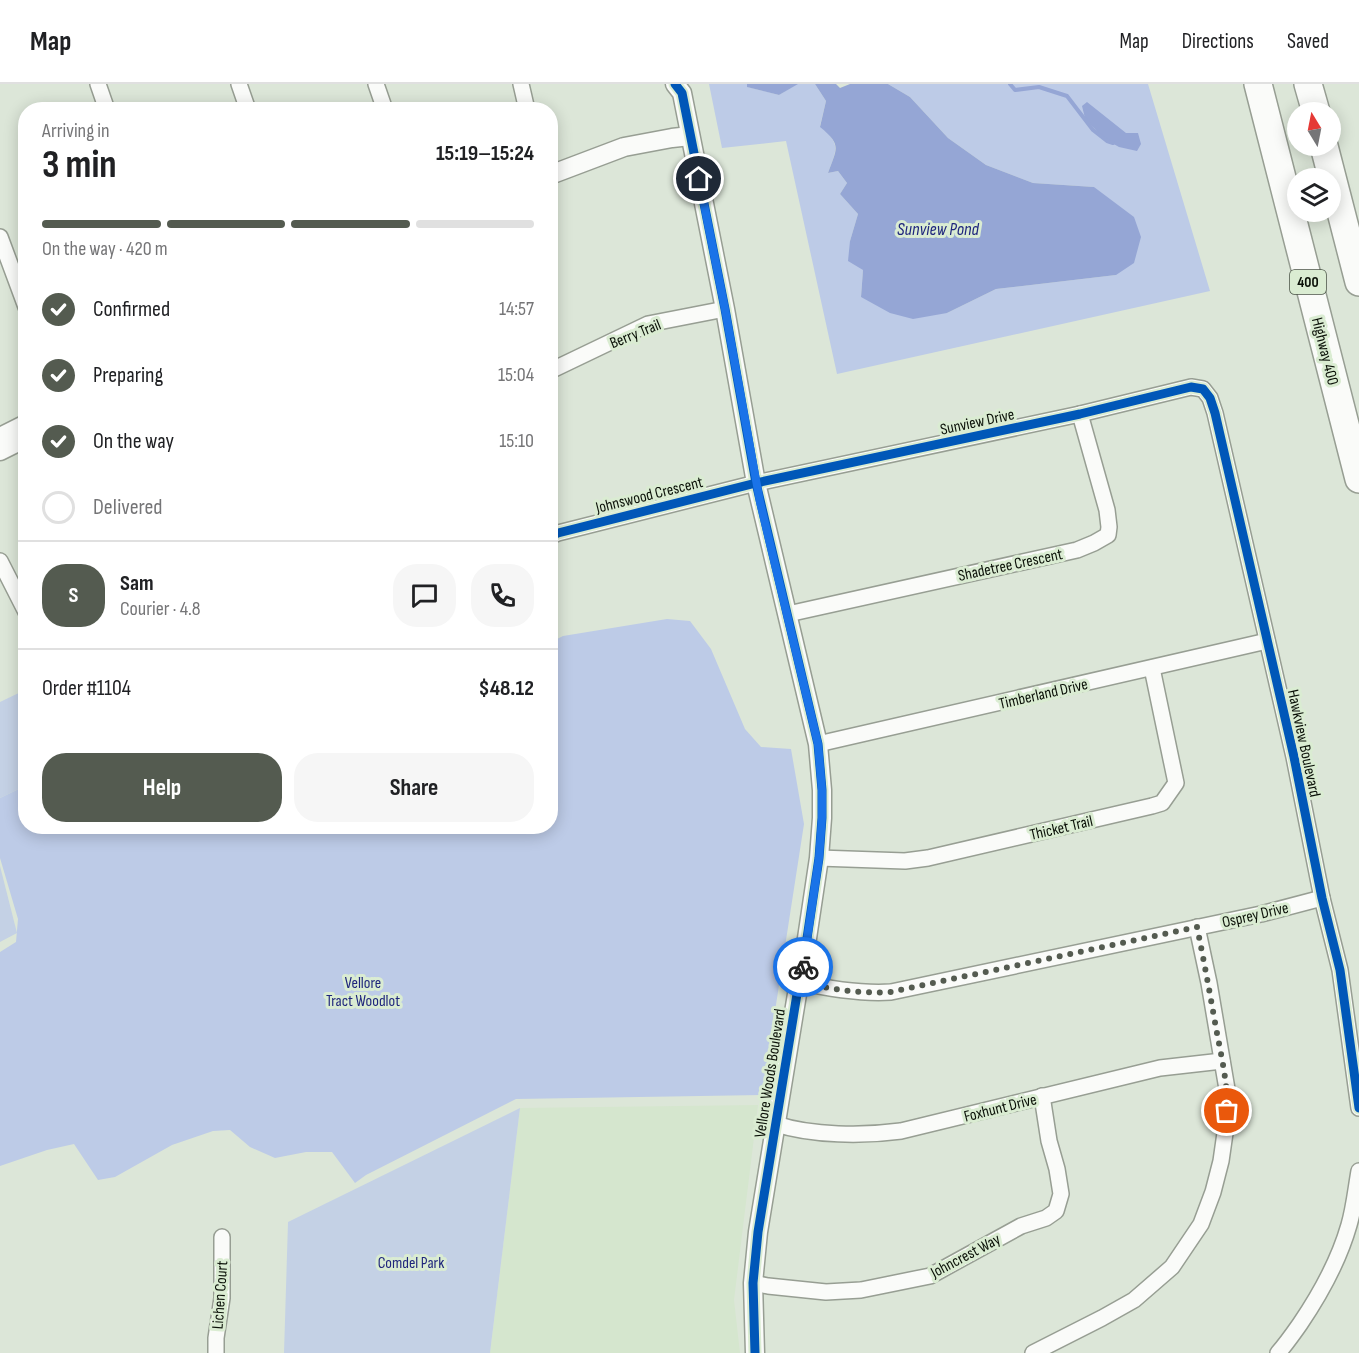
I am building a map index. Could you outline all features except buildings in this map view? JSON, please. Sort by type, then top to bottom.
[{"type":"highway","name":"Highway 400","points":[[1258,84],[1359,479]]},
{"type":"highway","points":[[1308,84],[1313,102]]},
{"type":"highway","points":[[1327,156],[1359,282]]},
{"type":"street","points":[[98,84],[104,102]]},
{"type":"street","points":[[239,84],[245,102]]},
{"type":"street","points":[[375,84],[382,102]]},
{"type":"street","points":[[521,84],[525,102]]},
{"type":"street","name":"Vellore Woods Boulevard","points":[[681,87],[725,309],[756,483],[818,744],[822,799],[819,858],[758,1232],[753,1283],[755,1353]]},
{"type":"street","points":[[558,168],[624,147],[690,136]]},
{"type":"street","points":[[0,237],[18,285]]},
{"type":"street","name":"Berry Trail","points":[[558,367],[648,324],[725,309]]},
{"type":"street","name":"Sunview Drive","points":[[756,483],[1080,414],[1191,387],[1203,389]]},
{"type":"street","name":"Hawkview Boulevard","points":[[1203,389],[1210,398],[1215,413],[1294,757],[1322,898],[1340,970],[1359,1108]]},
{"type":"street","name":"Shadetree Crescent","points":[[788,614],[1077,550],[1108,535],[1107,510],[1080,414]]},
{"type":"street","points":[[0,437],[18,428]]},
{"type":"street","points":[[0,451],[18,442]]},
{"type":"street","name":"Johnswood Crescent","points":[[558,532],[756,483]]},
{"type":"street","points":[[0,561],[18,596]]},
{"type":"street","name":"Timberland Drive","points":[[818,744],[1267,641]]},
{"type":"street","name":"Thicket Trail","points":[[819,858],[905,861],[928,858],[1162,803],[1176,783],[1152,668]]},
{"type":"street","name":"Osprey Drive","points":[[799,982],[849,991],[891,992],[1261,914],[1322,898]]},
{"type":"street","points":[[1033,1353],[1134,1300],[1172,1267],[1201,1224],[1221,1161],[1228,1095],[1197,927]]},
{"type":"street","name":"Foxhunt Drive","points":[[776,1124],[793,1130],[877,1134],[910,1129],[1160,1068],[1222,1061]]},
{"type":"street","name":"Johncrest Way","points":[[753,1283],[826,1292],[861,1290],[930,1276],[1022,1226],[1046,1218],[1056,1211],[1061,1194],[1042,1096]]},
{"type":"street","points":[[1278,1353],[1324,1285],[1338,1255],[1349,1224],[1359,1171]]},
{"type":"street","name":"Lichen Court","points":[[216,1353],[222,1298],[222,1237]]},
{"type":"shaded area","points":[[758,1105],[734,1300],[740,1353],[490,1353],[520,1108]]},
{"type":"green space","points":[[709,84],[747,84],[748,87],[779,95],[796,84],[815,84],[826,101],[820,126],[831,138],[835,147],[834,158],[828,173],[838,171],[847,183],[840,194],[858,214],[850,241],[863,270],[861,297],[947,313],[996,289],[1116,275],[1094,187],[1033,183],[986,165],[948,138],[910,97],[888,84],[1148,84],[1210,291],[837,374],[786,141],[722,148]]},
{"type":"green space","name":"Vellore Tract Woodlot","points":[[667,619],[690,621],[711,649],[745,729],[761,747],[791,749],[804,824],[762,1095],[516,1099],[366,1175],[355,1183],[332,1152],[306,1152],[275,1158],[250,1147],[230,1130],[213,1131],[172,1145],[115,1177],[98,1180],[74,1144],[47,1150],[0,1166],[0,952],[16,942],[18,919],[0,858],[0,798],[18,789],[18,834],[558,834],[558,638]]},
{"type":"green space","points":[[18,693],[18,789],[0,798],[0,702]]},
{"type":"green space","points":[[0,866],[17,933],[0,942]]},
{"type":"green space","name":"Comdel Park","points":[[520,1108],[490,1353],[284,1353],[288,1222]]},
{"type":"water","points":[[747,84],[798,84],[779,95],[747,87]]},
{"type":"water","name":"Sunview Pond","points":[[815,84],[836,84],[840,88],[850,84],[888,84],[910,97],[948,138],[986,165],[1033,183],[1094,187],[1134,217],[1141,237],[1134,263],[1116,275],[996,289],[947,313],[913,319],[890,313],[861,297],[863,270],[848,261],[850,241],[858,214],[840,194],[847,183],[838,171],[828,173],[836,147],[832,138],[820,127],[826,101]]},
{"type":"water","points":[[1087,102],[1126,133],[1138,133],[1141,144],[1137,151],[1119,147],[1103,138],[1085,118],[1082,106]]},
{"type":"waterway","points":[[1010,84],[1015,90],[1039,87],[1067,96],[1093,130],[1113,143]]},
{"type":"cycle path","points":[[675,84],[682,93],[725,309],[756,483],[818,744],[822,790],[819,858],[758,1232],[753,1283],[755,1353]]},
{"type":"cycle path","points":[[558,533],[756,483],[1080,414],[1191,387],[1203,389],[1210,398],[1215,413],[1294,757],[1322,898],[1340,970],[1359,1108]]},
{"type":"way so far","points":[[803,967],[799,982],[849,991],[891,992],[1197,927],[1228,1095],[1227,1111]]},
{"type":"route","points":[[699,179],[760,502],[818,744],[822,818],[819,858],[803,967]]}]
